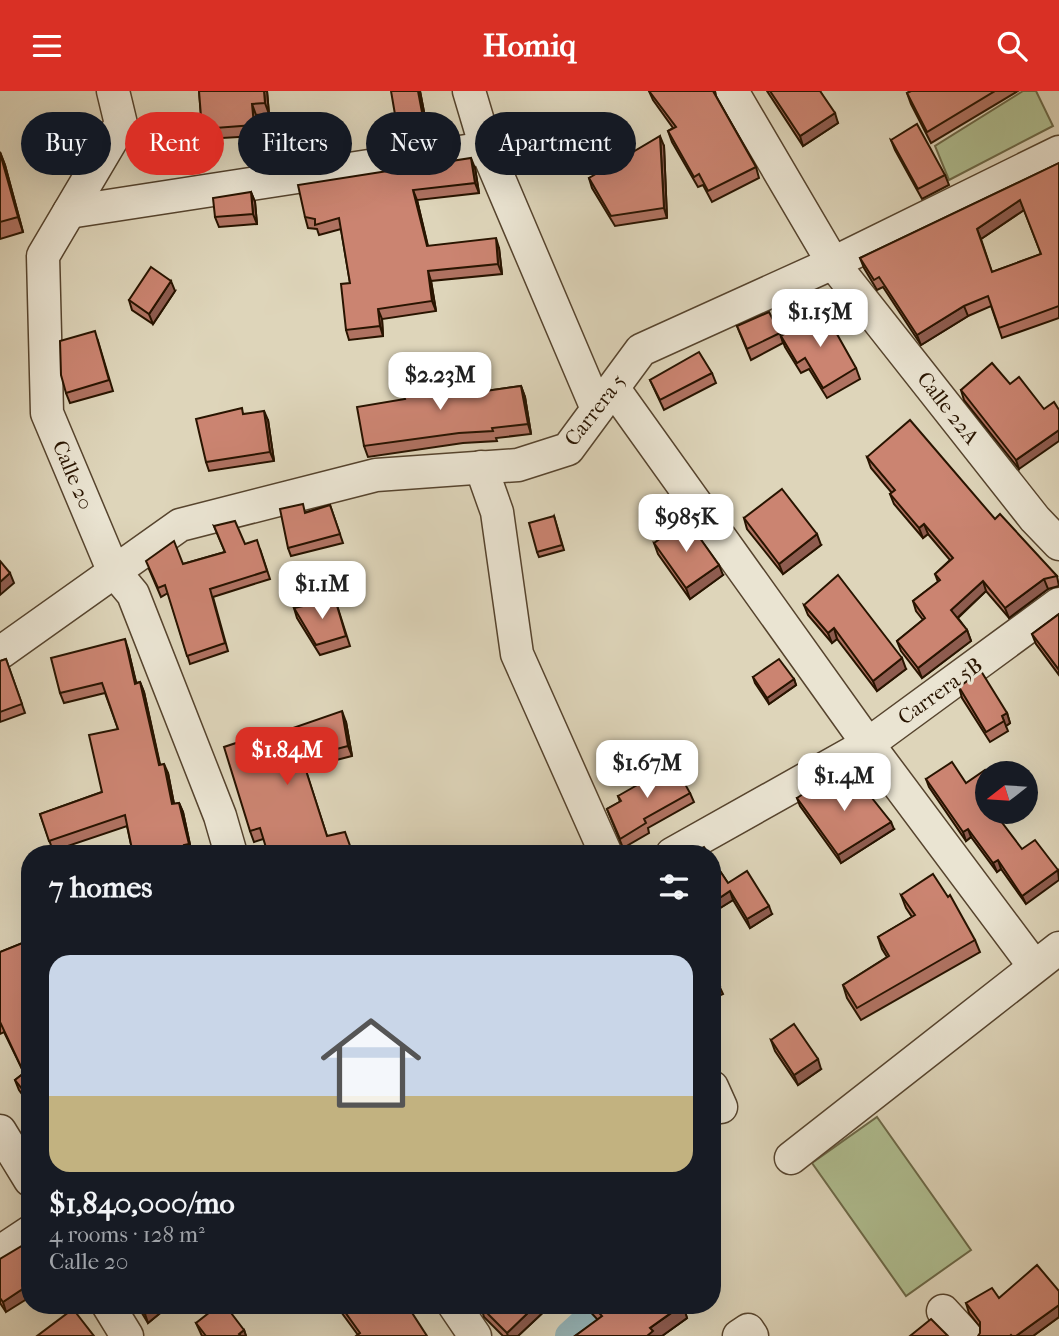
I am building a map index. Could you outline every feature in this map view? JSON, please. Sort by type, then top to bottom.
[{"type":"street","name":"Calle 20","points":[[113,91],[121,124],[43,256],[47,413],[113,570],[133,594],[220,816],[228,845]]},
{"type":"street","points":[[469,91],[475,112]]},
{"type":"street","name":"Calle 22A","points":[[732,91],[833,263],[1035,519],[1059,544]]},
{"type":"street","points":[[69,212],[475,151]]},
{"type":"street","name":"Carrera 5","points":[[0,653],[113,570],[180,525],[376,475],[518,465],[568,449],[641,350],[833,263],[1059,152]]},
{"type":"street","points":[[498,175],[605,399],[868,744],[1046,957],[791,1158]]},
{"type":"street","points":[[481,467],[498,512],[517,653],[603,845]]},
{"type":"street","name":"Carrera 5B","points":[[688,845],[868,744],[1059,604]]},
{"type":"street","points":[[0,1132],[21,1166]]},
{"type":"street","points":[[0,1252],[21,1238]]},
{"type":"street","points":[[943,1311],[966,1336]]},
{"type":"street","points":[[114,1314],[127,1336]]},
{"type":"street","points":[[460,1314],[475,1336]]},
{"type":"street","points":[[739,1336],[748,1330],[752,1336]]},
{"type":"green space","points":[[1023,91],[1036,91],[1053,126],[949,180],[935,146]]},
{"type":"green space","points":[[877,1117],[971,1250],[906,1296],[812,1163]]},
{"type":"building","points":[[199,91],[264,91],[265,103],[252,104],[253,112],[238,112],[238,126],[224,127],[224,112],[201,112]]},
{"type":"building","points":[[391,91],[418,91],[422,112],[395,112]]},
{"type":"building","points":[[649,91],[713,91],[756,167],[708,191],[699,174],[694,177],[668,131],[676,127]]},
{"type":"building","points":[[770,91],[820,91],[835,113],[800,136]]},
{"type":"building","points":[[995,91],[927,132],[907,93]]},
{"type":"building","points":[[917,124],[945,175],[918,189],[891,140]]},
{"type":"building","points":[[660,136],[664,208],[611,216],[589,178],[594,175],[636,175],[636,150]]},
{"type":"building","points":[[0,153],[18,217],[0,222]]},
{"type":"building","points":[[471,158],[475,183],[413,190],[427,246],[496,238],[498,264],[428,271],[432,301],[378,309],[380,326],[346,330],[341,284],[350,283],[339,218],[315,225],[315,219],[305,217],[298,185],[366,174],[461,175],[461,160]]},
{"type":"building","points":[[1059,163],[1059,306],[999,328],[988,296],[964,306],[917,335],[879,277],[874,280],[860,258]],"holes":[[[1020,200],[1041,254],[992,272],[977,229]]]},
{"type":"building","points":[[251,192],[253,214],[215,217],[213,198]]},
{"type":"building","points":[[151,267],[171,281],[149,314],[129,300]]},
{"type":"building","points":[[824,311],[856,368],[823,388],[805,358],[797,363],[781,336]]},
{"type":"building","points":[[769,312],[780,333],[747,349],[737,326]]},
{"type":"building","points":[[95,331],[109,380],[66,393],[61,375],[60,341]]},
{"type":"building","points":[[699,352],[712,373],[660,400],[650,380]]},
{"type":"building","points":[[992,363],[1010,384],[1019,377],[1044,409],[1054,402],[1059,410],[1059,430],[1016,460],[961,390]]},
{"type":"building","points":[[450,373],[458,395],[521,386],[528,424],[492,428],[493,431],[364,446],[357,407],[405,399],[399,381]]},
{"type":"building","points":[[242,408],[243,414],[264,411],[270,452],[206,462],[196,419]]},
{"type":"building","points":[[910,420],[995,519],[1000,514],[1057,576],[1044,579],[1005,608],[983,581],[951,610],[967,630],[918,668],[897,641],[925,618],[913,601],[940,580],[935,574],[953,558],[924,524],[919,528],[890,494],[895,490],[867,457]]},
{"type":"building","points":[[782,489],[817,534],[779,564],[744,518]]},
{"type":"building","points":[[303,504],[305,513],[330,505],[340,534],[288,548],[280,509]]},
{"type":"building","points":[[554,516],[562,545],[537,552],[529,523]]},
{"type":"building","points":[[687,520],[719,565],[686,588],[654,543]]},
{"type":"building","points":[[235,521],[245,544],[257,540],[267,571],[210,589],[225,643],[187,656],[165,585],[158,588],[146,561],[174,541],[183,564],[225,552],[214,526]]},
{"type":"building","points":[[0,561],[10,573],[0,582]]},
{"type":"building","points":[[838,575],[902,658],[873,681],[834,628],[828,633],[804,605]]},
{"type":"building","points":[[335,599],[346,636],[316,645],[294,608]]},
{"type":"building","points":[[1059,614],[1059,670],[1032,634]]},
{"type":"building","points":[[125,639],[135,684],[140,682],[159,765],[164,764],[172,804],[179,803],[189,844],[131,845],[125,815],[49,841],[40,814],[102,792],[89,735],[118,729],[102,683],[60,693],[51,658]]},
{"type":"building","points":[[6,659],[22,704],[0,712],[0,661]]},
{"type":"building","points":[[779,659],[794,679],[767,698],[753,677]]},
{"type":"building","points":[[981,671],[1007,713],[1002,716],[1004,721],[986,732],[959,687]]},
{"type":"building","points":[[342,711],[348,746],[302,758],[327,836],[345,832],[350,845],[265,845],[260,828],[250,831],[224,747],[272,731],[273,735]]},
{"type":"building","points":[[952,762],[966,783],[975,777],[975,824],[1003,824],[1022,849],[1035,840],[1058,870],[1022,896],[998,860],[993,863],[968,829],[963,832],[926,779]]},
{"type":"building","points":[[674,764],[690,793],[644,819],[646,823],[620,839],[607,809],[621,801],[618,796]]},
{"type":"building","points":[[852,773],[891,822],[838,855],[797,798],[820,783],[827,793]]},
{"type":"building","points":[[747,871],[769,906],[747,919],[730,891],[721,897],[721,872],[728,883]]},
{"type":"building","points":[[933,874],[948,897],[950,895],[975,940],[857,1008],[843,985],[889,956],[878,937],[915,915],[901,895]]},
{"type":"building","points":[[21,944],[21,1067],[0,1022],[0,952]]},
{"type":"building","points":[[794,1024],[818,1059],[794,1075],[771,1040]]},
{"type":"building","points":[[21,1075],[21,1088],[15,1080]]},
{"type":"building","points":[[21,1246],[21,1290],[3,1302],[0,1298],[0,1259]]},
{"type":"building","points":[[1037,1265],[1059,1291],[1059,1305],[1016,1336],[978,1336],[980,1322],[966,1303],[992,1288],[999,1298]]},
{"type":"building","points":[[66,1314],[77,1314],[94,1336],[37,1336]]},
{"type":"building","points":[[208,1314],[232,1314],[244,1330],[239,1334],[241,1336],[206,1336],[196,1323]]},
{"type":"building","points":[[346,1314],[413,1314],[427,1336],[356,1336],[360,1333]]},
{"type":"building","points":[[488,1314],[527,1314],[507,1333]]},
{"type":"building","points":[[600,1314],[669,1314],[650,1328],[653,1331],[647,1336],[575,1336],[602,1316]]},
{"type":"building","points":[[931,1319],[948,1336],[910,1336]]},
{"type":"waterway","points":[[570,1336],[594,1314]]}]
